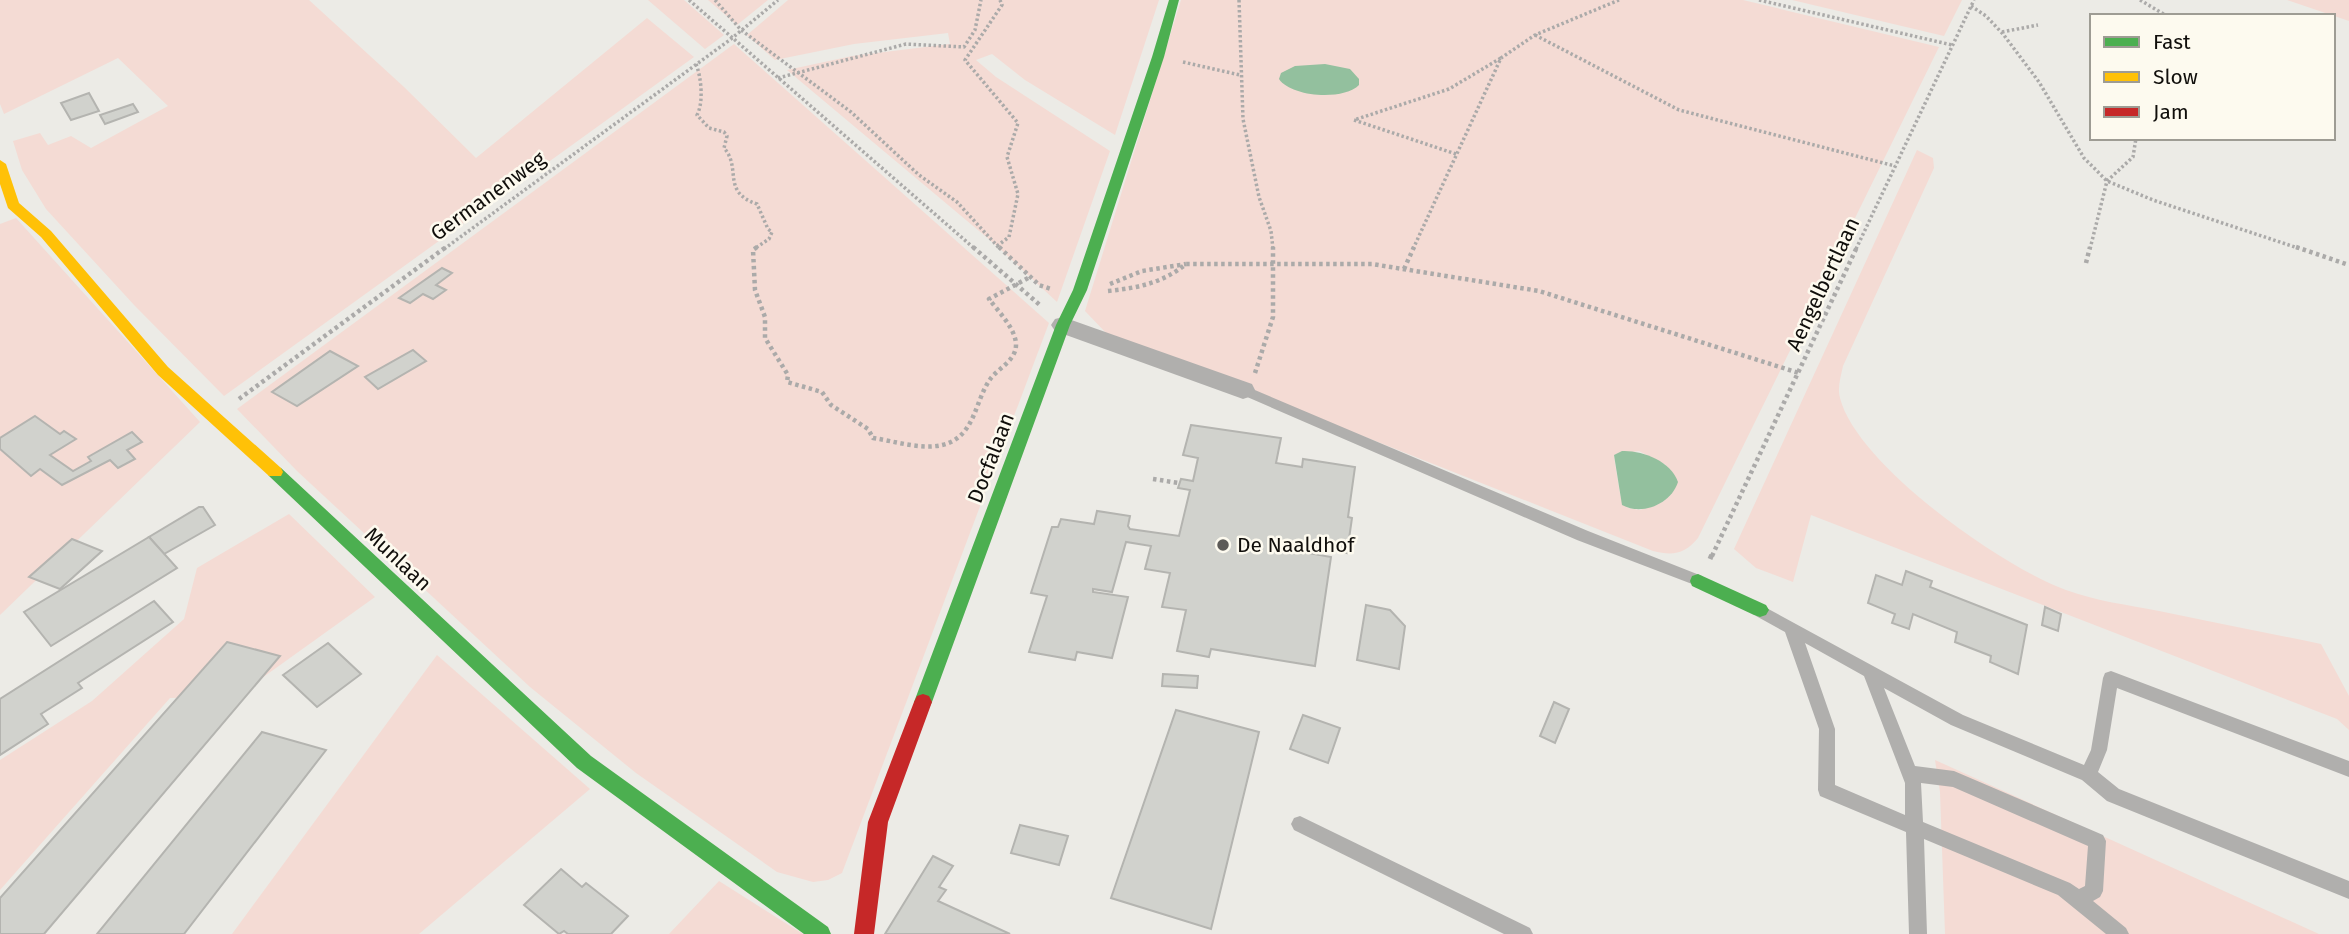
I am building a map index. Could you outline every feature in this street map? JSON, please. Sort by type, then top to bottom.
[{"type":"street","name":"Docfalaan","points":[[864,934],[878,822],[1063,325],[1077,295],[1158,57],[1174,0]]},
{"type":"street","name":"Munlaan","points":[[0,164],[6,208],[46,234],[163,371],[216,417],[584,762],[821,934]]},
{"type":"street","points":[[1063,325],[1243,390]]},
{"type":"street","points":[[1698,581],[1760,610]]},
{"type":"lane","points":[[1243,390],[1641,561],[1698,581]]},
{"type":"lane","points":[[1760,610],[1956,720],[2088,775],[2113,795],[2349,890]]},
{"type":"lane","points":[[1793,629],[1827,729],[1826,790],[2064,889],[2120,934]]},
{"type":"lane","points":[[1871,674],[1913,783],[1918,934]]},
{"type":"lane","points":[[2088,775],[2099,750],[2111,678],[2349,769]]},
{"type":"lane","points":[[1909,773],[1954,779],[2097,841],[2094,891],[2078,899]]},
{"type":"lane","points":[[1300,824],[1524,934]]},
{"type":"path","points":[[689,0],[1063,325]]},
{"type":"path","points":[[715,0],[741,30],[851,112],[919,175],[957,202],[1039,285],[1077,295]]},
{"type":"path","name":"Germanenweg","points":[[216,417],[330,330],[731,39],[778,0]]},
{"type":"path","points":[[778,78],[906,44],[964,47],[975,30],[981,0]]},
{"type":"path","points":[[998,246],[1009,237],[1018,194],[1007,157],[1018,123],[965,60],[1002,5],[1000,0]]},
{"type":"path","points":[[1239,0],[1242,119],[1275,262],[1273,317],[1261,360],[1243,390]]},
{"type":"path","points":[[1456,154],[1354,120],[1449,89],[1535,35],[1619,0]]},
{"type":"path","points":[[1759,0],[1952,45]]},
{"type":"path","name":"Aengelbertlaan","points":[[1698,581],[1720,540],[1974,0]]},
{"type":"path","points":[[2140,0],[2163,14]]},
{"type":"path","points":[[1971,6],[2001,32],[2039,82],[2084,158],[2107,181],[2153,200],[2349,265]]},
{"type":"path","points":[[2001,32],[2038,26]]},
{"type":"path","points":[[1535,35],[1679,110],[1895,166]]},
{"type":"path","points":[[1158,57],[1240,75]]},
{"type":"path","points":[[1404,269],[1502,58]]},
{"type":"path","points":[[696,64],[701,76],[698,79],[700,109],[697,115],[709,128],[724,132],[727,136],[724,148],[731,156],[731,173],[739,196],[744,201],[757,204],[768,229],[772,232],[769,239],[753,250],[757,263],[755,291],[768,321],[765,338],[788,375],[787,382],[822,392],[831,405],[868,429],[873,438],[944,445],[966,432],[976,417],[989,380],[1003,369],[1015,349],[1016,341],[1010,327],[989,299],[1030,277]]},
{"type":"path","points":[[2086,262],[2107,181],[2133,157],[2136,140]]},
{"type":"path","points":[[1186,264],[1172,277],[1146,287],[1102,291],[1108,285],[1142,271],[1186,264],[1372,264],[1539,291],[1799,373]]},
{"type":"path","points":[[1153,479],[1180,484]]},
{"type":"shaded area","points":[[0,0],[309,0],[476,158],[647,18],[694,57],[224,396],[135,306],[46,209],[22,170],[13,141],[40,133],[48,145],[71,136],[91,148],[168,106],[118,58],[4,114],[0,104]]},
{"type":"shaded area","points":[[648,0],[684,0],[724,35],[705,49]]},
{"type":"shaded area","points":[[708,0],[768,0],[737,25]]},
{"type":"shaded area","points":[[788,0],[1159,0],[1115,135],[1025,80],[992,54],[976,60],[996,77],[1110,151],[1057,302],[997,246],[787,70],[852,56],[950,44],[948,33],[854,44],[775,60],[747,35]]},
{"type":"shaded area","points":[[1181,0],[1743,0],[1939,47],[1698,538],[1678,552],[1653,551],[1108,335],[1085,311]],"holes":[[[1639,451],[1666,465],[1664,501],[1640,510],[1628,508],[1621,497],[1614,455]]]},
{"type":"shaded area","points":[[1792,0],[1962,0],[1944,36]]},
{"type":"shaded area","points":[[2287,0],[2349,0],[2349,21],[2335,14]]},
{"type":"shaded area","points":[[734,44],[1049,323],[842,873],[828,880],[813,882],[777,872],[636,773],[530,687],[297,471],[237,409]]},
{"type":"shaded area","points":[[1325,64],[1350,69],[1359,79],[1359,85],[1341,93],[1318,95],[1294,90],[1279,79],[1281,73],[1295,66]]},
{"type":"shaded area","points":[[1917,150],[1933,158],[1934,168],[1843,366],[1839,394],[1852,425],[1873,453],[1935,510],[2006,560],[2039,578],[2077,594],[2100,600],[2321,644],[2349,696],[2349,730],[2337,719],[1811,515],[1793,582],[1756,568],[1734,549]]},
{"type":"shaded area","points":[[16,218],[200,422],[0,615],[0,224]]},
{"type":"shaded area","points":[[1622,451],[1647,455],[1669,468],[1678,482],[1669,496],[1647,508],[1622,505],[1614,455]]},
{"type":"shaded area","points":[[289,514],[375,597],[237,696],[170,698],[0,890],[0,760],[92,701],[184,619],[197,568]]},
{"type":"shaded area","points":[[437,655],[590,789],[419,934],[232,934]]},
{"type":"shaded area","points":[[1935,760],[2319,934],[1945,934],[1940,792]]},
{"type":"shaded area","points":[[719,881],[803,934],[669,934]]},
{"type":"building","points":[[89,93],[99,111],[71,120],[61,103]]},
{"type":"building","points":[[133,104],[138,112],[105,124],[100,115]]},
{"type":"building","points":[[442,268],[452,273],[436,285],[446,290],[433,299],[423,294],[410,303],[399,298]]},
{"type":"building","points":[[413,350],[426,361],[378,389],[365,377]]},
{"type":"building","points":[[330,351],[358,366],[297,406],[272,392]]},
{"type":"building","points":[[35,416],[60,434],[64,431],[76,439],[50,455],[73,471],[91,461],[88,457],[132,432],[142,442],[127,450],[135,459],[118,468],[110,460],[62,485],[40,469],[31,476],[0,449],[0,438]]},
{"type":"building","name":"De Naaldhof","points":[[1191,425],[1281,438],[1276,463],[1302,467],[1303,459],[1355,467],[1348,517],[1352,518],[1347,553],[1298,545],[1297,551],[1331,557],[1315,666],[1211,649],[1209,657],[1177,651],[1186,610],[1162,607],[1170,573],[1145,569],[1151,546],[1126,542],[1112,592],[1093,589],[1093,592],[1128,597],[1112,658],[1077,652],[1075,660],[1029,652],[1047,596],[1031,593],[1052,527],[1058,527],[1061,519],[1094,524],[1097,511],[1130,516],[1130,529],[1179,536],[1190,490],[1178,488],[1181,479],[1193,481],[1198,458],[1183,455]]},
{"type":"building","points":[[203,507],[215,525],[164,554],[149,537]]},
{"type":"building","points":[[149,537],[177,568],[51,646],[24,612]]},
{"type":"building","points":[[72,539],[102,551],[60,589],[29,577]]},
{"type":"building","points":[[1906,571],[1932,581],[1930,587],[2027,625],[2018,674],[1990,662],[1991,656],[1955,642],[1957,632],[1913,614],[1909,629],[1892,623],[1895,614],[1868,603],[1876,575],[1902,585]]},
{"type":"building","points":[[154,601],[173,622],[78,683],[82,688],[41,714],[48,724],[0,755],[0,699]]},
{"type":"building","points":[[1366,605],[1390,610],[1405,626],[1399,669],[1357,660]]},
{"type":"building","points":[[2045,607],[2061,614],[2058,631],[2042,625]]},
{"type":"building","points":[[227,642],[280,656],[44,934],[0,934],[0,898]]},
{"type":"building","points":[[328,643],[361,674],[317,707],[283,675]]},
{"type":"building","points":[[1163,674],[1198,676],[1197,688],[1162,686]]},
{"type":"building","points":[[1554,702],[1569,709],[1555,743],[1540,736]]},
{"type":"building","points":[[1176,710],[1259,732],[1211,929],[1111,898]]},
{"type":"building","points":[[1303,715],[1340,728],[1328,763],[1290,749]]},
{"type":"building","points":[[262,732],[326,750],[184,934],[97,934]]},
{"type":"building","points":[[1020,825],[1068,836],[1059,865],[1011,853]]},
{"type":"building","points":[[933,856],[953,866],[939,887],[946,890],[938,901],[1010,934],[885,934]]},
{"type":"building","points":[[561,869],[582,887],[586,883],[628,916],[611,934],[568,934],[564,931],[559,934],[524,905]]},
{"type":"traffic: fast","points":[[923,702],[1063,325],[1080,290],[1158,57],[1174,0]]},
{"type":"traffic: fast","points":[[275,472],[584,762],[821,934]]},
{"type":"traffic: fast","points":[[1698,581],[1760,610]]},
{"type":"traffic: slow","points":[[0,164],[13,205],[46,234],[163,371],[275,472]]},
{"type":"traffic: jam","points":[[864,934],[878,822],[923,702]]},
{"type":"place","name":"De Naaldhof","points":[[1223,545]]}]
